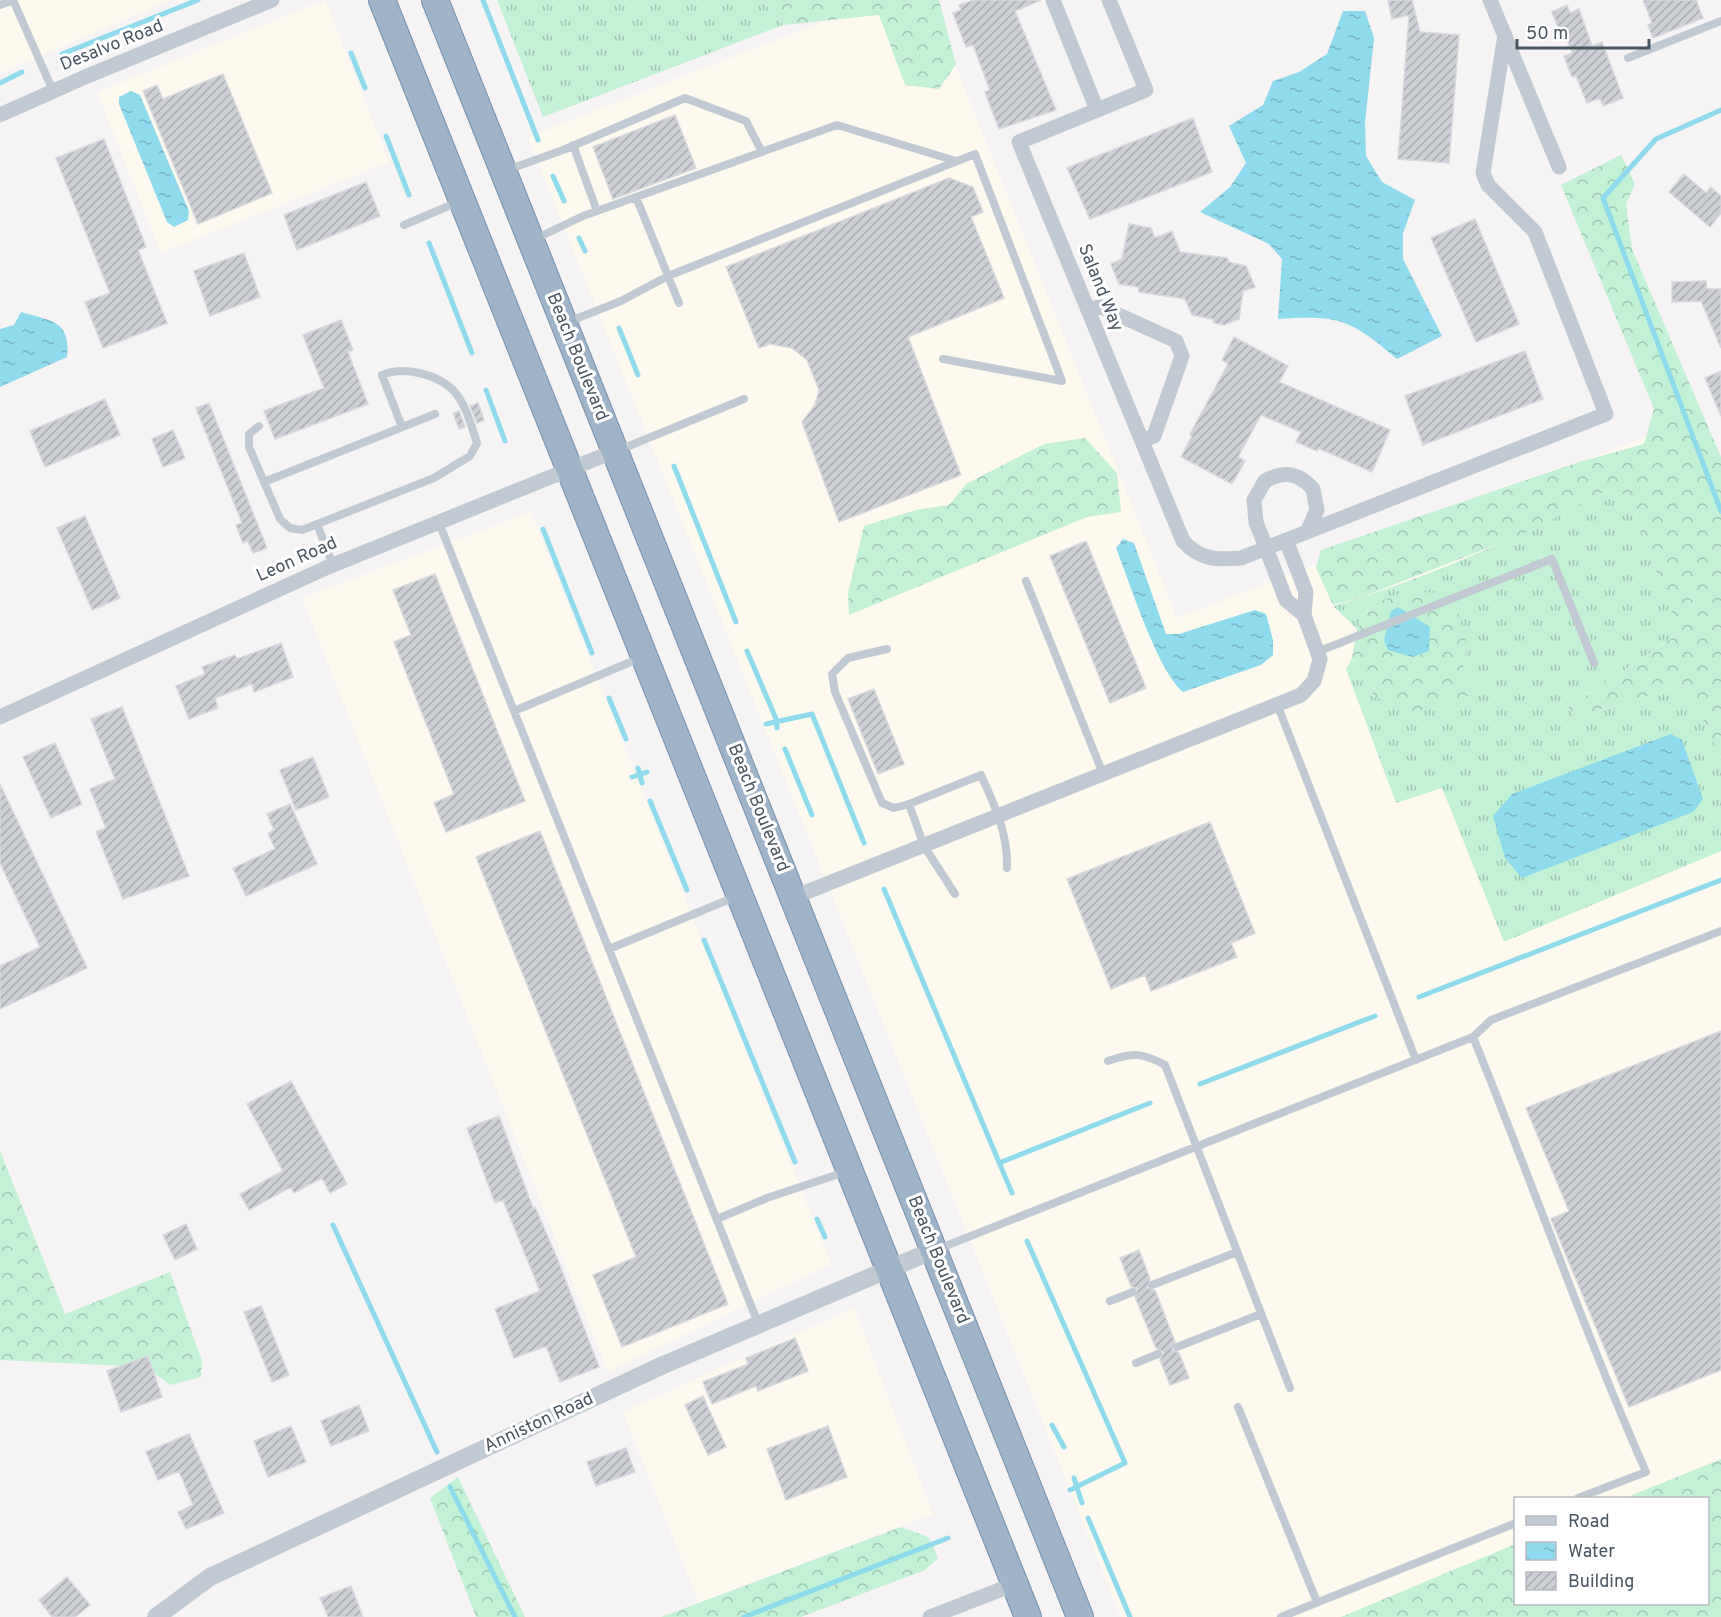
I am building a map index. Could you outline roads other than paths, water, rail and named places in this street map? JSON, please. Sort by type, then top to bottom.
[{"type":"highway","points":[[382,0],[1028,1617]]},
{"type":"highway","name":"Beach Boulevard","points":[[435,0],[1080,1617]]},
{"type":"street","name":"Desalvo Road","points":[[0,116],[53,91],[272,0]]},
{"type":"street","points":[[1053,0],[1097,110]]},
{"type":"street","name":"Saland Way","points":[[1109,0],[1146,90],[1019,142],[1183,541],[1193,552],[1204,558],[1241,558],[1606,414],[1534,232],[1488,185],[1483,173],[1505,35]]},
{"type":"street","points":[[1490,0],[1559,167]]},
{"type":"street","points":[[1088,309],[1101,307],[1176,341],[1182,356],[1154,436],[1142,441]]},
{"type":"street","name":"Leon Road","points":[[0,717],[333,565],[615,451]]},
{"type":"street","points":[[1304,615],[1286,600],[1256,522],[1254,500],[1265,481],[1275,475],[1296,475],[1313,489],[1317,510],[1307,532]]},
{"type":"street","points":[[794,897],[1301,695],[1314,681],[1319,670],[1317,652],[1304,615],[1306,592],[1286,540]]},
{"type":"street","name":"Anniston Road","points":[[156,1617],[210,1577],[654,1370],[934,1250]]},
{"type":"street","points":[[930,1617],[1015,1584]]},
{"type":"lane","points":[[0,5],[13,0],[53,91]]},
{"type":"lane","points":[[1628,58],[1721,21]]},
{"type":"lane","points":[[503,172],[685,98],[746,121],[762,152]]},
{"type":"lane","points":[[531,241],[597,211],[837,125],[956,161]]},
{"type":"lane","points":[[573,145],[597,211]]},
{"type":"lane","points":[[564,324],[621,301],[668,276],[975,154],[1062,381],[943,358]]},
{"type":"lane","points":[[636,197],[679,303]]},
{"type":"lane","points":[[404,225],[462,201]]},
{"type":"lane","points":[[259,426],[249,434],[249,447],[280,519],[290,528],[302,530],[434,478],[470,456],[477,443],[455,389],[439,377],[392,371],[382,375],[402,427]]},
{"type":"lane","points":[[615,451],[744,399]]},
{"type":"lane","points":[[264,482],[435,414]]},
{"type":"lane","points":[[439,523],[759,1324]]},
{"type":"lane","points":[[317,524],[333,565]]},
{"type":"lane","points":[[1317,652],[1552,559],[1594,663]]},
{"type":"lane","points":[[1026,581],[1103,774]]},
{"type":"lane","points":[[887,649],[848,658],[832,674],[835,692],[882,803],[894,808],[909,804],[981,776],[999,815],[1007,851],[1007,868]]},
{"type":"lane","points":[[514,711],[643,657]]},
{"type":"lane","points":[[1277,704],[1416,1060]]},
{"type":"lane","points":[[909,804],[924,846],[955,894]]},
{"type":"lane","points":[[609,949],[739,896]]},
{"type":"lane","points":[[934,1250],[1473,1037],[1491,1020],[1721,932]]},
{"type":"lane","points":[[1473,1037],[1533,1184],[1548,1233],[1646,1472],[1581,1497]]},
{"type":"lane","points":[[1108,1061],[1126,1055],[1147,1055],[1165,1065],[1290,1388]]},
{"type":"lane","points":[[717,1219],[767,1198],[849,1171]]},
{"type":"lane","points":[[1152,1285],[1237,1252]]},
{"type":"lane","points":[[1110,1301],[1133,1292]]},
{"type":"lane","points":[[1177,1347],[1261,1314]]},
{"type":"lane","points":[[1136,1363],[1158,1354]]},
{"type":"lane","points":[[1238,1407],[1317,1602]]},
{"type":"lane","points":[[1281,1617],[1514,1523]]},
{"type":"water","points":[[1343,11],[1365,11],[1374,38],[1365,123],[1366,156],[1382,182],[1415,200],[1403,233],[1403,259],[1442,336],[1397,359],[1367,335],[1343,323],[1316,318],[1278,319],[1282,259],[1269,244],[1200,212],[1230,187],[1246,163],[1229,126],[1263,105],[1273,81],[1299,72],[1327,54]]},
{"type":"water","points":[[131,91],[140,95],[189,211],[188,220],[174,227],[167,222],[119,104],[119,97]]},
{"type":"water","points":[[21,312],[57,324],[66,336],[67,357],[0,387],[0,329],[14,325]]},
{"type":"water","points":[[1123,539],[1134,543],[1166,634],[1179,634],[1255,610],[1266,614],[1273,640],[1273,655],[1261,665],[1183,692],[1173,681],[1145,625],[1116,548]]},
{"type":"water","points":[[1398,607],[1430,627],[1429,651],[1413,657],[1388,650],[1384,641],[1391,611]]},
{"type":"water","points":[[1671,734],[1682,740],[1703,799],[1693,812],[1522,878],[1505,858],[1493,816],[1512,794]]},
{"type":"waterway","points":[[62,54],[198,0]]},
{"type":"waterway","points":[[483,0],[538,140]]},
{"type":"waterway","points":[[351,53],[365,88]]},
{"type":"waterway","points":[[0,83],[22,72]]},
{"type":"waterway","points":[[1721,110],[1656,139],[1603,198],[1721,511]]},
{"type":"waterway","points":[[386,136],[409,195]]},
{"type":"waterway","points":[[553,176],[564,201]]},
{"type":"waterway","points":[[579,238],[585,251]]},
{"type":"waterway","points":[[429,243],[472,353]]},
{"type":"waterway","points":[[619,328],[638,375]]},
{"type":"waterway","points":[[486,390],[505,441]]},
{"type":"waterway","points":[[674,466],[736,622]]},
{"type":"waterway","points":[[543,529],[592,653]]},
{"type":"waterway","points":[[747,651],[777,721],[777,728]]},
{"type":"waterway","points":[[609,698],[626,739]]},
{"type":"waterway","points":[[766,724],[812,714],[864,843]]},
{"type":"waterway","points":[[785,749],[812,815]]},
{"type":"waterway","points":[[638,768],[642,783]]},
{"type":"waterway","points":[[632,777],[647,772]]},
{"type":"waterway","points":[[650,801],[687,890]]},
{"type":"waterway","points":[[1419,997],[1721,880]]},
{"type":"waterway","points":[[884,889],[1012,1193]]},
{"type":"waterway","points":[[704,940],[795,1162]]},
{"type":"waterway","points":[[1200,1084],[1375,1016]]},
{"type":"waterway","points":[[999,1163],[1150,1103]]},
{"type":"waterway","points":[[817,1219],[825,1237]]},
{"type":"waterway","points":[[333,1225],[437,1452]]},
{"type":"waterway","points":[[1027,1241],[1125,1463],[1070,1490]]},
{"type":"waterway","points":[[1052,1425],[1064,1447]]},
{"type":"waterway","points":[[1074,1478],[1082,1503]]},
{"type":"waterway","points":[[450,1487],[515,1617]]},
{"type":"waterway","points":[[1088,1518],[1130,1617]]},
{"type":"waterway","points":[[744,1617],[948,1538]]}]
